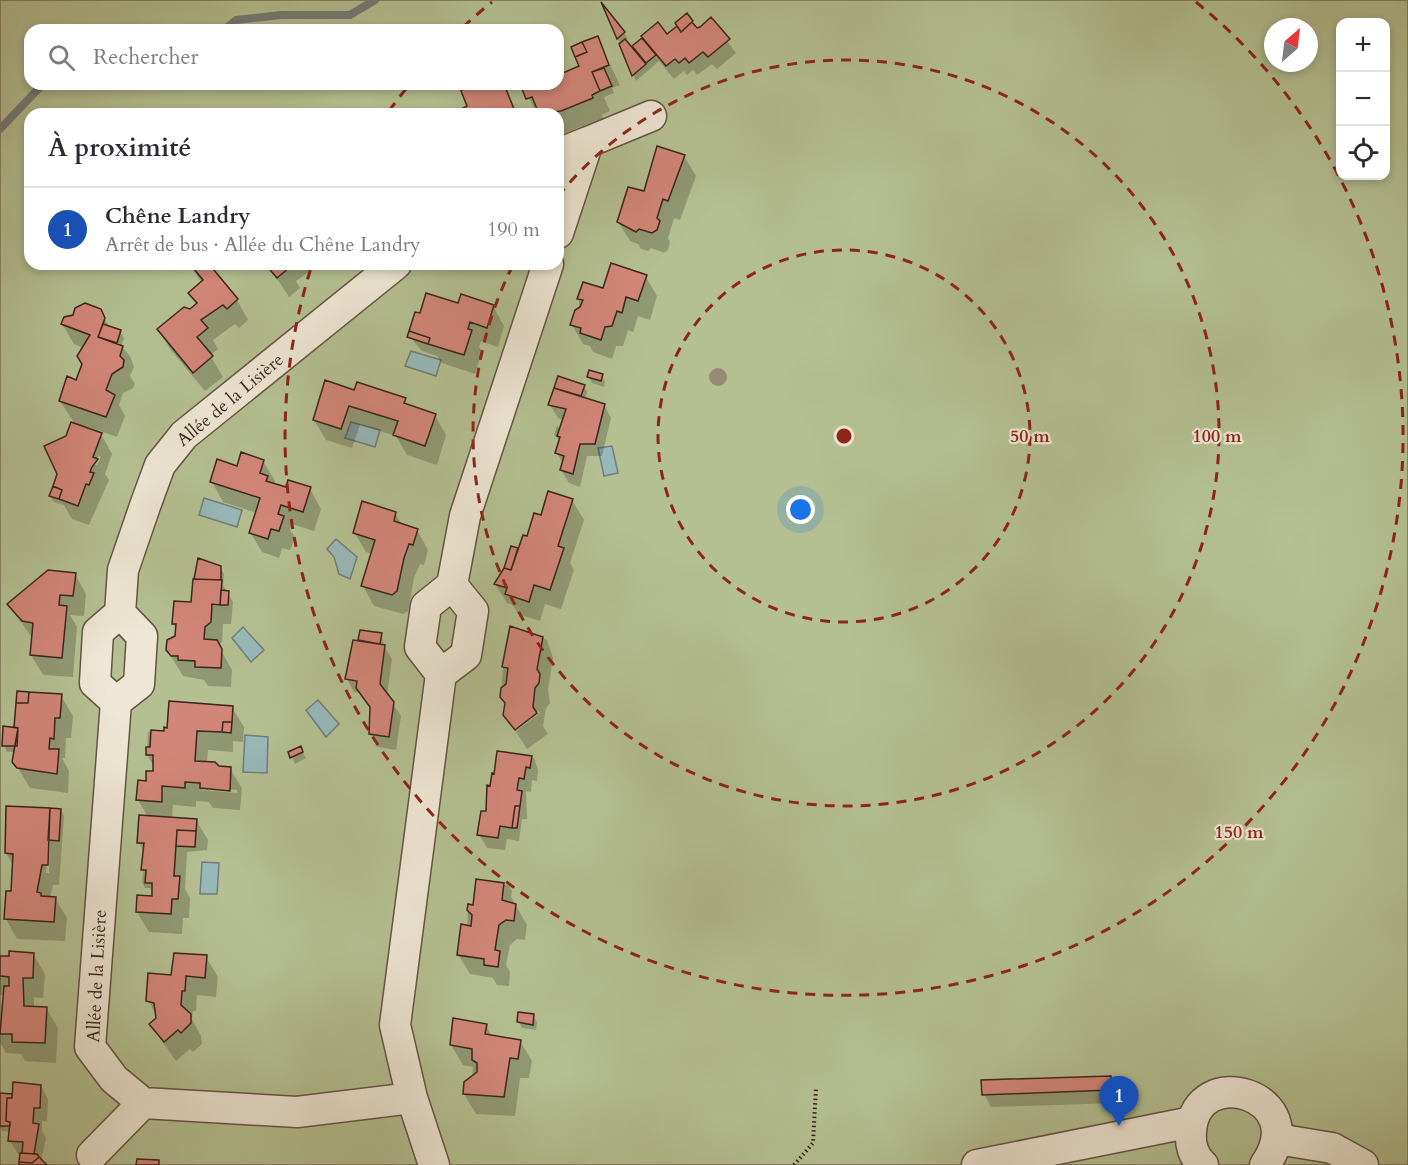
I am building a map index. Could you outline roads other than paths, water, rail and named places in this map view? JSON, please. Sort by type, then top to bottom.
[{"type":"street","points":[[564,151],[651,116]]},
{"type":"street","points":[[564,215],[588,141]]},
{"type":"street","name":"Allée de la Lisière","points":[[120,613],[123,570],[159,465],[184,435],[389,270]]},
{"type":"street","points":[[441,674],[420,647],[426,606],[452,585],[465,516],[546,270]]},
{"type":"street","points":[[434,1165],[412,1098],[395,1024],[441,674],[466,655],[473,611],[452,585]]},
{"type":"street","points":[[120,613],[142,636],[139,684],[116,702],[95,683],[98,632],[120,613]]},
{"type":"street","name":"Allée de la Lisière","points":[[116,702],[90,1047],[114,1079],[143,1103]]},
{"type":"street","points":[[1193,1164],[1190,1142],[1191,1122],[1199,1108],[1211,1097],[1226,1092],[1242,1092],[1257,1098],[1269,1109],[1276,1123],[1271,1152],[1332,1148],[1364,1165]]},
{"type":"street","points":[[92,1155],[143,1103],[297,1112],[412,1098]]},
{"type":"street","points":[[977,1165],[1191,1122]]},
{"type":"water","points":[[411,351],[441,360],[436,376],[405,366]]},
{"type":"water","points":[[351,422],[380,430],[375,447],[345,438]]},
{"type":"water","points":[[612,446],[618,473],[604,476],[598,448]]},
{"type":"water","points":[[204,498],[242,510],[237,527],[199,515]]},
{"type":"water","points":[[336,539],[357,557],[350,579],[339,574],[334,557],[327,549]]},
{"type":"water","points":[[243,627],[264,650],[251,662],[232,638]]},
{"type":"water","points":[[318,700],[339,724],[326,737],[306,710]]},
{"type":"water","points":[[245,735],[268,737],[267,773],[243,772]]},
{"type":"water","points":[[202,862],[219,863],[217,894],[200,894]]},
{"type":"waterway","points":[[231,24],[236,20],[281,15],[350,15],[375,0]]},
{"type":"waterway","points":[[0,129],[37,90]]},
{"type":"place","name":"Chêne Landry","points":[[1119,1126]]}]
